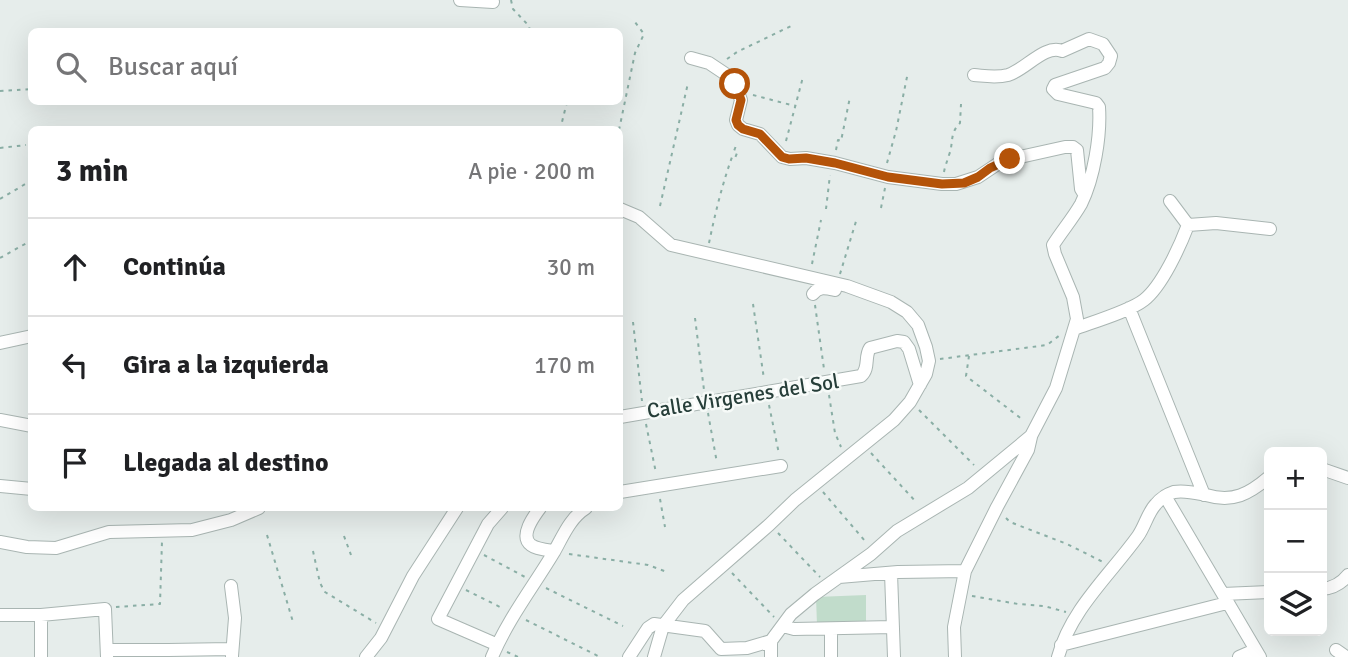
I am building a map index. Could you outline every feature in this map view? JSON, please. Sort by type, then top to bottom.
[{"type":"street","points":[[460,0],[493,2]]},
{"type":"street","points":[[956,657],[954,627],[965,570],[1028,450],[1031,436],[1056,388],[1071,328],[1077,319],[1073,297],[1055,254],[1054,245],[1081,203],[1090,177],[1099,138],[1099,107],[1096,103],[1058,94],[1053,89],[1055,85],[1105,68],[1111,56],[1103,44],[1089,39],[1062,51],[1054,48],[1017,72],[996,77],[974,75]]},
{"type":"street","points":[[691,58],[717,67],[730,78],[741,100],[736,120],[738,125],[760,134],[782,157],[806,158],[886,176],[942,184],[964,183],[1002,161],[1068,146],[1077,150],[1081,189],[1084,194]]},
{"type":"street","points":[[1170,201],[1188,225]]},
{"type":"street","points":[[623,210],[639,217],[671,245],[842,285],[891,302],[907,312],[918,325],[929,361],[926,374],[910,402],[894,420],[795,500],[683,600],[663,626],[654,657]]},
{"type":"street","points":[[1188,225],[1216,223],[1270,229]]},
{"type":"street","points":[[1071,328],[1142,302],[1153,293],[1180,246],[1188,225]]},
{"type":"street","points":[[813,294],[824,288],[839,291],[842,285]]},
{"type":"street","points":[[1129,307],[1204,495]]},
{"type":"street","points":[[0,343],[28,337]]},
{"type":"street","name":"Calle Virgenes del Sol","points":[[623,417],[861,376],[866,369],[870,348],[897,341],[904,342],[909,349],[920,385]]},
{"type":"street","points":[[0,420],[28,425]]},
{"type":"street","points":[[629,657],[648,628],[654,624],[705,631],[721,649],[747,648],[771,641],[791,614],[827,585],[897,531],[968,488],[1031,436]]},
{"type":"street","points":[[623,492],[781,466]]},
{"type":"street","points":[[1327,471],[1348,478]]},
{"type":"street","points":[[1059,651],[1077,614],[1140,532],[1154,505],[1173,492],[1191,491],[1214,498],[1235,499],[1264,481]]},
{"type":"street","points":[[0,486],[28,489]]},
{"type":"street","points":[[1165,496],[1258,653],[1239,657]]},
{"type":"street","points":[[0,542],[56,548],[109,532],[192,530],[231,520],[252,511]]},
{"type":"street","points":[[366,657],[373,651],[413,576],[455,511]]},
{"type":"street","points":[[491,642],[438,619],[488,524],[499,511]]},
{"type":"street","points":[[538,511],[527,529],[527,541],[531,546],[554,551]]},
{"type":"street","points":[[492,657],[514,614],[580,511]]},
{"type":"street","points":[[839,578],[965,570]]},
{"type":"street","points":[[891,573],[894,657]]},
{"type":"street","points":[[1327,588],[1340,584],[1348,575]]},
{"type":"street","points":[[0,615],[41,615],[105,609],[107,653],[231,653],[235,618],[231,586]]},
{"type":"street","points":[[1059,651],[1225,599],[1264,593]]},
{"type":"street","points":[[41,615],[41,657]]},
{"type":"street","points":[[783,625],[794,629],[893,628]]},
{"type":"street","points":[[831,630],[831,657]]},
{"type":"street","points":[[711,639],[711,657]]},
{"type":"street","points":[[771,641],[771,657]]},
{"type":"path","points":[[511,0],[513,9],[529,28]]},
{"type":"path","points":[[620,126],[635,53],[643,34],[635,22]]},
{"type":"path","points":[[717,67],[737,52],[791,26]]},
{"type":"path","points":[[881,208],[908,72]]},
{"type":"path","points":[[786,141],[803,78]]},
{"type":"path","points":[[660,206],[688,83]]},
{"type":"path","points":[[0,91],[28,89]]},
{"type":"path","points":[[750,94],[796,107]]},
{"type":"path","points":[[825,209],[829,179],[838,140],[841,141],[850,97]]},
{"type":"path","points":[[942,184],[953,130],[960,123],[961,104]]},
{"type":"path","points":[[561,126],[566,105]]},
{"type":"path","points":[[706,254],[716,207],[732,157],[736,158],[737,153],[734,151],[737,143]]},
{"type":"path","points":[[0,148],[26,145]]},
{"type":"path","points":[[0,200],[27,183]]},
{"type":"path","points":[[842,285],[857,218]]},
{"type":"path","points":[[809,277],[821,220]]},
{"type":"path","points":[[0,258],[28,242]]},
{"type":"path","points":[[929,361],[1047,345],[1071,328]]},
{"type":"path","points":[[968,356],[965,376],[1023,420]]},
{"type":"path","points":[[910,402],[980,471]]},
{"type":"path","points":[[863,445],[920,506]]},
{"type":"path","points":[[816,483],[874,551]]},
{"type":"path","points":[[997,507],[1010,522],[1067,544],[1113,568]]},
{"type":"path","points":[[769,525],[827,585]]},
{"type":"path","points":[[267,535],[293,622]]},
{"type":"path","points":[[105,609],[160,604],[162,536]]},
{"type":"path","points":[[344,536],[351,555]]},
{"type":"path","points":[[475,550],[623,626]]},
{"type":"path","points":[[313,551],[320,583],[325,592],[386,629]]},
{"type":"path","points":[[554,551],[648,565],[667,572]]},
{"type":"path","points":[[724,565],[783,625]]},
{"type":"path","points":[[456,585],[600,657]]},
{"type":"path","points":[[961,594],[1044,606],[1077,614]]},
{"type":"green space","points":[[866,595],[866,624],[817,625],[816,597]]},
{"type":"route","points":[[735,84],[741,100],[736,120],[738,125],[760,134],[782,157],[789,159],[806,158],[888,177],[942,184],[964,183],[1010,159]]}]
